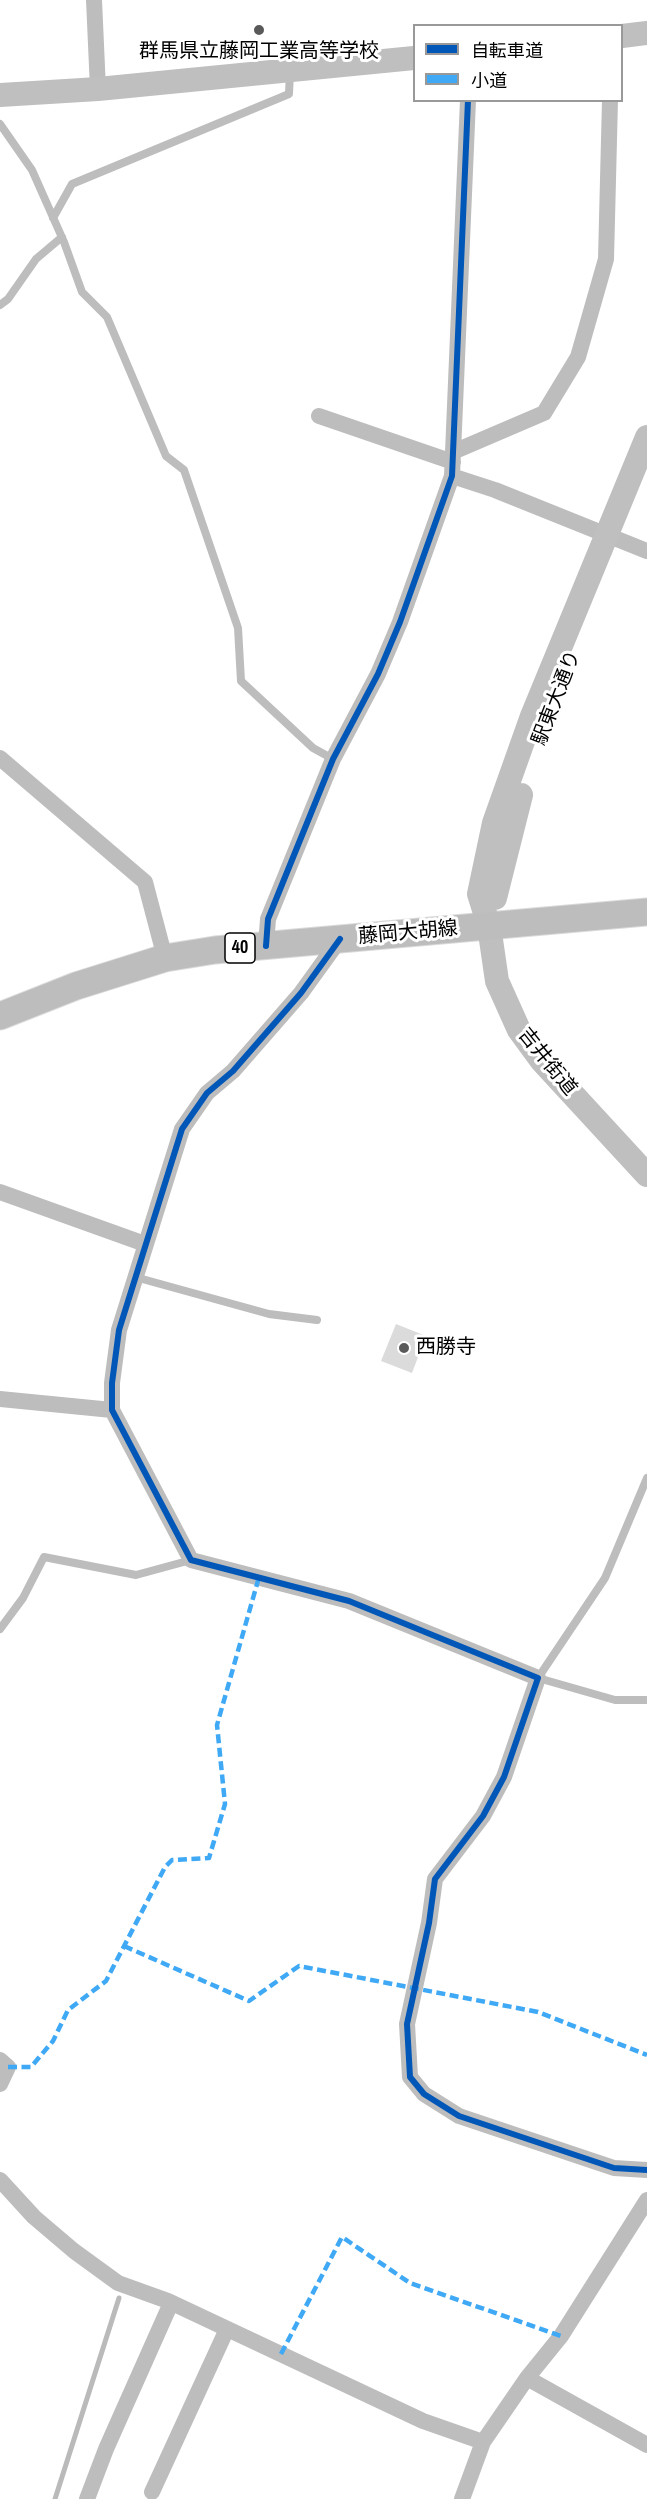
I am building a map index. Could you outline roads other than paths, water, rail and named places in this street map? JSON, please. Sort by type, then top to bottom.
[{"type":"main road","name":"藤岡大胡線","points":[[0,1016],[86,983],[165,958],[266,946],[647,912]]},
{"type":"street","points":[[93,0],[98,89]]},
{"type":"street","points":[[623,36],[647,33]]},
{"type":"street","points":[[0,95],[98,89],[413,58]]},
{"type":"street","points":[[266,946],[268,919],[333,759],[378,674],[400,622],[453,464],[468,102]]},
{"type":"street","points":[[453,464],[544,413],[578,357],[606,259],[610,102]]},
{"type":"street","points":[[319,416],[453,464],[495,490],[647,552]]},
{"type":"street","points":[[614,539],[647,437]]},
{"type":"street","points":[[614,539],[647,477]]},
{"type":"street","name":"吉井街道","points":[[614,539],[532,716],[494,823],[479,894],[489,926],[497,981],[519,1030],[541,1060],[647,1175]]},
{"type":"street","points":[[0,758],[145,882],[165,958]]},
{"type":"street","points":[[340,939],[301,993],[234,1071],[207,1093],[182,1129],[119,1330],[112,1383],[112,1410],[191,1560],[350,1601],[538,1678],[504,1778],[483,1816],[435,1879],[429,1923],[407,2024],[410,2077],[424,2094],[459,2116],[614,2168],[647,2170]]},
{"type":"street","points":[[0,1191],[145,1244]]},
{"type":"street","points":[[0,1399],[112,1410]]},
{"type":"street","points":[[0,2060],[8,2067],[0,2084]]},
{"type":"street","points":[[0,2180],[34,2217],[74,2251],[118,2283],[171,2303],[423,2421],[483,2442]]},
{"type":"street","points":[[462,2499],[483,2442],[527,2378],[561,2336],[647,2200]]},
{"type":"street","points":[[87,2499],[106,2449],[171,2303]]},
{"type":"street","points":[[152,2492],[227,2329]]},
{"type":"street","points":[[527,2378],[647,2445]]},
{"type":"lane","points":[[53,218],[72,184],[289,94],[290,70]]},
{"type":"lane","points":[[0,124],[32,170],[62,237],[82,292],[107,317],[166,456],[184,470],[238,628],[241,681],[313,748],[333,759]]},
{"type":"lane","points":[[0,305],[8,299],[36,260],[62,237]]},
{"type":"lane","points":[[135,1277],[269,1314],[317,1320]]},
{"type":"lane","points":[[647,1478],[605,1578],[538,1678],[615,1700],[647,1700]]},
{"type":"lane","points":[[0,1629],[22,1598],[44,1557],[136,1575],[191,1560]]},
{"type":"waterway","points":[[55,2499],[119,2298]]},
{"type":"place","name":"群馬県立藤岡工業高等学校","points":[[259,30]]},
{"type":"place","name":"西勝寺","points":[[404,1348]]}]
